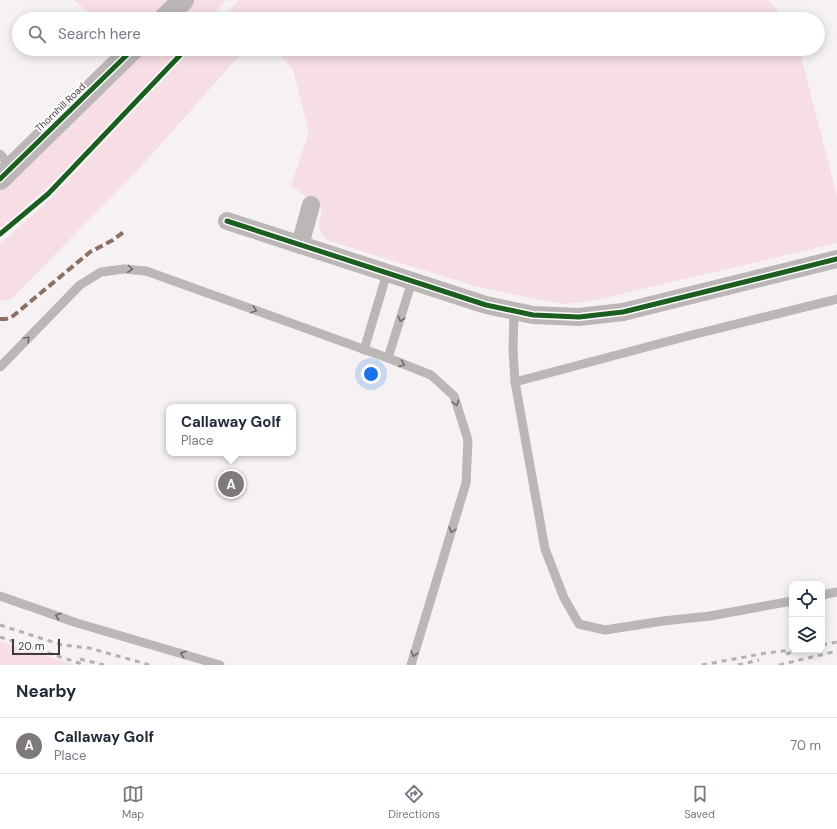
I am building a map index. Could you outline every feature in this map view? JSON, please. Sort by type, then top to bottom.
[{"type":"street","points":[[171,12],[183,0]]},
{"type":"street","name":"Thornhill Road","points":[[4,167],[125,56]]},
{"type":"street","points":[[300,245],[311,205]]},
{"type":"street","points":[[227,221],[486,305],[533,315],[579,317],[623,312],[837,259]]},
{"type":"lane","points":[[0,367],[80,285],[101,272],[124,269],[146,271],[388,358],[431,375],[454,396],[468,440],[466,483],[411,665]]},
{"type":"lane","points":[[364,350],[387,273]]},
{"type":"lane","points":[[388,358],[412,281]]},
{"type":"lane","points":[[516,382],[688,336],[837,299]]},
{"type":"lane","points":[[514,311],[513,350],[516,382],[545,549],[564,598],[579,624],[605,630],[663,621],[710,616],[789,602]]},
{"type":"lane","points":[[825,594],[837,592]]},
{"type":"lane","points":[[0,596],[77,623],[220,665]]},
{"type":"shaded area","points":[[73,0],[167,0],[155,12],[89,12]]},
{"type":"shaded area","points":[[196,0],[226,0],[215,12],[183,12]]},
{"type":"shaded area","points":[[239,0],[768,0],[779,12],[228,12]]},
{"type":"shaded area","points":[[136,56],[175,56],[92,144],[49,186],[0,230],[0,190]]},
{"type":"shaded area","points":[[185,56],[239,56],[138,170],[11,299],[0,301],[0,244],[50,199]]},
{"type":"shaded area","points":[[282,56],[801,56],[837,196],[837,243],[600,299],[566,304],[475,286],[329,241],[320,230],[322,207],[291,186],[309,132],[293,70]]},
{"type":"shaded area","points":[[0,641],[75,665],[0,665]]},
{"type":"railway","points":[[0,625],[62,645],[89,648],[150,665]]},
{"type":"railway","points":[[0,637],[85,665]]},
{"type":"railway","points":[[825,644],[837,642]]},
{"type":"railway","points":[[702,665],[766,653],[789,650]]},
{"type":"railway","points":[[779,665],[837,651]]},
{"type":"railway","points":[[786,654],[790,653]]},
{"type":"railway","points":[[80,659],[104,665]]},
{"type":"railway","points":[[738,665],[759,660]]},
{"type":"marked path","points":[[0,319],[6,319],[13,316],[90,252],[113,240],[125,231]]},
{"type":"cycle path","points":[[0,179],[126,56]]},
{"type":"cycle path","points":[[0,234],[48,194],[179,56]]},
{"type":"cycle path","points":[[227,221],[486,305],[533,315],[579,317],[623,312],[837,259]]},
{"type":"place","name":"Callaway Golf","points":[[231,484]]}]
